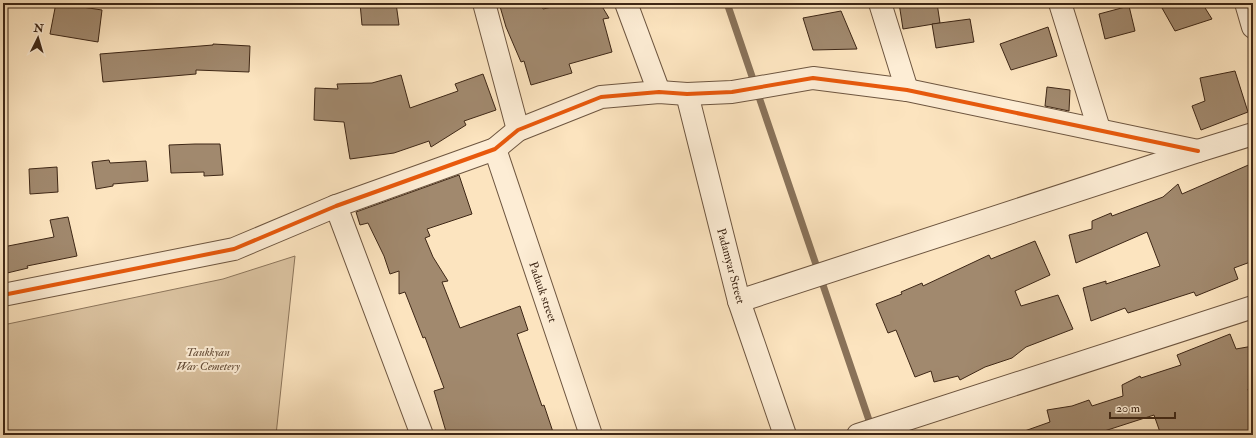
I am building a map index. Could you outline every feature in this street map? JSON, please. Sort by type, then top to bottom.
[{"type":"street","points":[[484,3],[518,130]]},
{"type":"street","points":[[626,3],[659,92]]},
{"type":"street","points":[[880,3],[907,90]]},
{"type":"street","points":[[1060,3],[1099,129]]},
{"type":"street","points":[[1246,3],[1253,27]]},
{"type":"street","points":[[3,295],[234,249],[336,206],[495,148],[518,130],[601,97],[659,92],[687,94],[732,92],[813,78],[907,90],[1099,129],[1198,151]]},
{"type":"street","name":"Padamyar Street","points":[[687,94],[740,301],[786,435]]},
{"type":"street","points":[[740,301],[1253,134]]},
{"type":"street","name":"Padauk street","points":[[495,148],[591,435]]},
{"type":"street","points":[[336,206],[422,435]]},
{"type":"street","points":[[858,435],[1253,307]]},
{"type":"green space","name":"Taukkyan War Cemetery","points":[[295,256],[276,435],[3,435],[3,325],[223,279]]},
{"type":"building","points":[[56,3],[102,10],[98,42],[50,34]]},
{"type":"building","points":[[360,3],[396,3],[399,25],[362,25]]},
{"type":"building","points":[[499,3],[541,3],[543,9],[570,3],[600,3],[609,18],[603,19],[612,52],[569,64],[572,73],[531,85],[524,61],[521,62],[506,27]]},
{"type":"building","points":[[899,3],[937,3],[940,23],[903,29]]},
{"type":"building","points":[[1182,3],[1202,3],[1212,19],[1175,31],[1162,8]]},
{"type":"building","points":[[1129,6],[1135,31],[1105,39],[1099,14]]},
{"type":"building","points":[[841,11],[857,49],[813,50],[803,18]]},
{"type":"building","points":[[970,19],[974,42],[936,48],[932,24]]},
{"type":"building","points":[[1048,27],[1057,56],[1011,70],[1000,44]]},
{"type":"building","points":[[213,44],[250,46],[249,72],[196,70],[196,74],[103,82],[100,54]]},
{"type":"building","points":[[1235,71],[1248,112],[1201,130],[1192,106],[1205,101],[1200,78]]},
{"type":"building","points":[[483,74],[496,110],[464,121],[466,125],[431,147],[429,141],[394,153],[350,159],[344,122],[314,120],[315,88],[338,89],[337,84],[372,83],[401,75],[410,108],[458,91],[455,84]]},
{"type":"building","points":[[1047,87],[1070,90],[1069,111],[1045,106]]},
{"type":"building","points":[[220,144],[223,175],[204,176],[204,172],[171,173],[169,145]]},
{"type":"building","points":[[109,160],[110,163],[146,161],[148,181],[113,184],[113,186],[96,189],[92,162]]},
{"type":"building","points":[[1253,163],[1253,261],[1234,268],[1238,279],[1196,296],[1194,292],[1128,313],[1125,308],[1091,321],[1083,288],[1106,281],[1106,284],[1160,266],[1147,232],[1076,263],[1069,235],[1092,229],[1092,221],[1111,213],[1112,216],[1163,197],[1178,184],[1182,194]]},
{"type":"building","points":[[57,167],[58,192],[30,194],[29,169]]},
{"type":"building","points":[[459,175],[472,214],[427,229],[430,236],[425,238],[433,257],[448,281],[442,282],[460,328],[520,306],[528,330],[517,334],[542,406],[544,405],[554,435],[447,435],[434,391],[444,388],[425,337],[423,338],[405,292],[399,294],[399,271],[390,274],[384,256],[368,223],[360,225],[356,212]]},
{"type":"building","points":[[68,217],[77,256],[27,266],[28,268],[3,274],[3,247],[54,237],[50,220]]},
{"type":"building","points":[[1035,241],[1050,275],[1015,291],[1021,306],[1058,295],[1073,329],[1026,347],[1012,358],[985,367],[960,380],[958,376],[934,382],[931,371],[915,377],[896,330],[888,333],[876,304],[902,294],[901,292],[922,283],[923,286],[989,255],[991,259]]},
{"type":"building","points":[[1230,334],[1236,349],[1253,346],[1253,388],[1248,389],[1253,407],[1253,435],[1161,435],[1154,415],[1092,435],[1019,435],[1019,433],[1050,422],[1047,410],[1072,406],[1089,400],[1092,406],[1123,396],[1122,385],[1140,376],[1141,378],[1181,365],[1177,355]]},
{"type":"waterway","points":[[727,3],[872,429]]},
{"type":"cycle path","points":[[3,295],[234,249],[336,206],[495,149],[518,130],[601,97],[659,92],[687,94],[732,92],[813,78],[907,90],[1198,151]]}]
